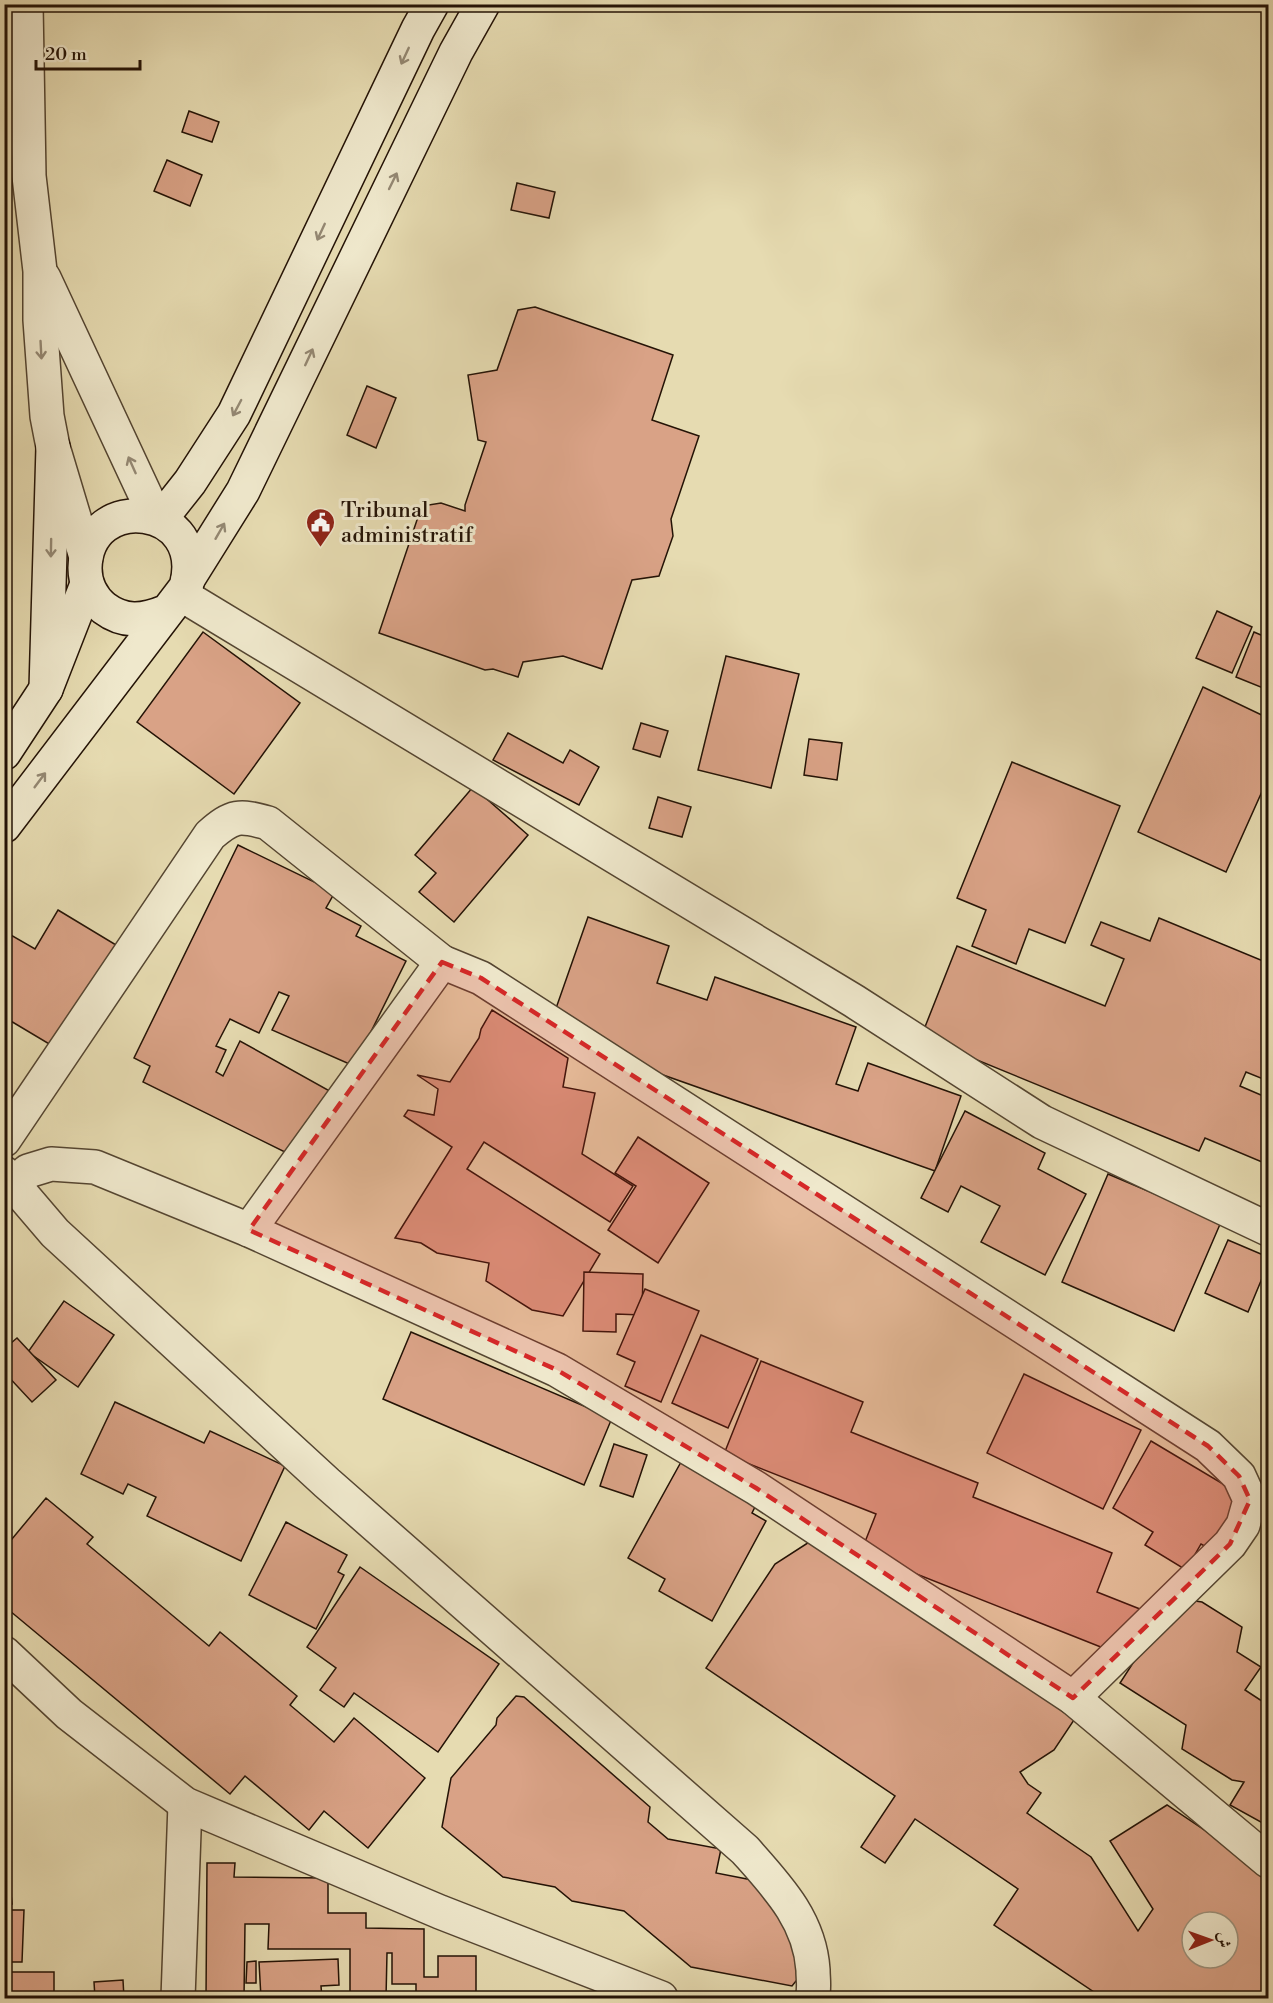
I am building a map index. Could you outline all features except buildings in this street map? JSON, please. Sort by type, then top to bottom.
[{"type":"street","points":[[26,4],[29,176],[40,271],[43,378],[52,447],[86,570],[102,606],[126,619],[139,620],[178,596],[187,551],[176,533],[158,519],[40,271]]},
{"type":"street","points":[[158,519],[190,482],[234,414],[432,4]]},
{"type":"street","points":[[4,826],[178,596],[243,491],[456,52],[483,4]]},
{"type":"street","points":[[46,689],[52,447]]},
{"type":"street","points":[[9,742],[46,689],[97,534],[106,525],[130,515],[158,519]]},
{"type":"street","points":[[178,596],[854,1001],[1042,1122],[1269,1229]]},
{"type":"street","points":[[4,1140],[210,835],[227,820],[241,816],[268,822],[442,962],[481,978],[1208,1446],[1239,1476],[1259,1502],[1230,1544],[1073,1698]]},
{"type":"street","points":[[249,1230],[403,1012],[442,962]]},
{"type":"street","points":[[812,1998],[812,1962],[803,1927],[783,1894],[745,1851],[327,1483],[55,1233],[8,1184],[28,1171],[51,1164],[95,1167],[249,1230],[557,1370],[756,1488],[1073,1698],[1269,1861]]},
{"type":"street","points":[[4,1653],[69,1714],[185,1804],[440,1912],[661,1998]]},
{"type":"street","points":[[178,1998],[185,1804]]},
{"type":"highlighted area","points":[[442,962],[481,978],[1208,1446],[1239,1476],[1250,1500],[1230,1544],[1073,1698],[756,1488],[557,1370],[249,1230]]},
{"type":"place","name":"Tribunal administratif","points":[[320,548]]}]
